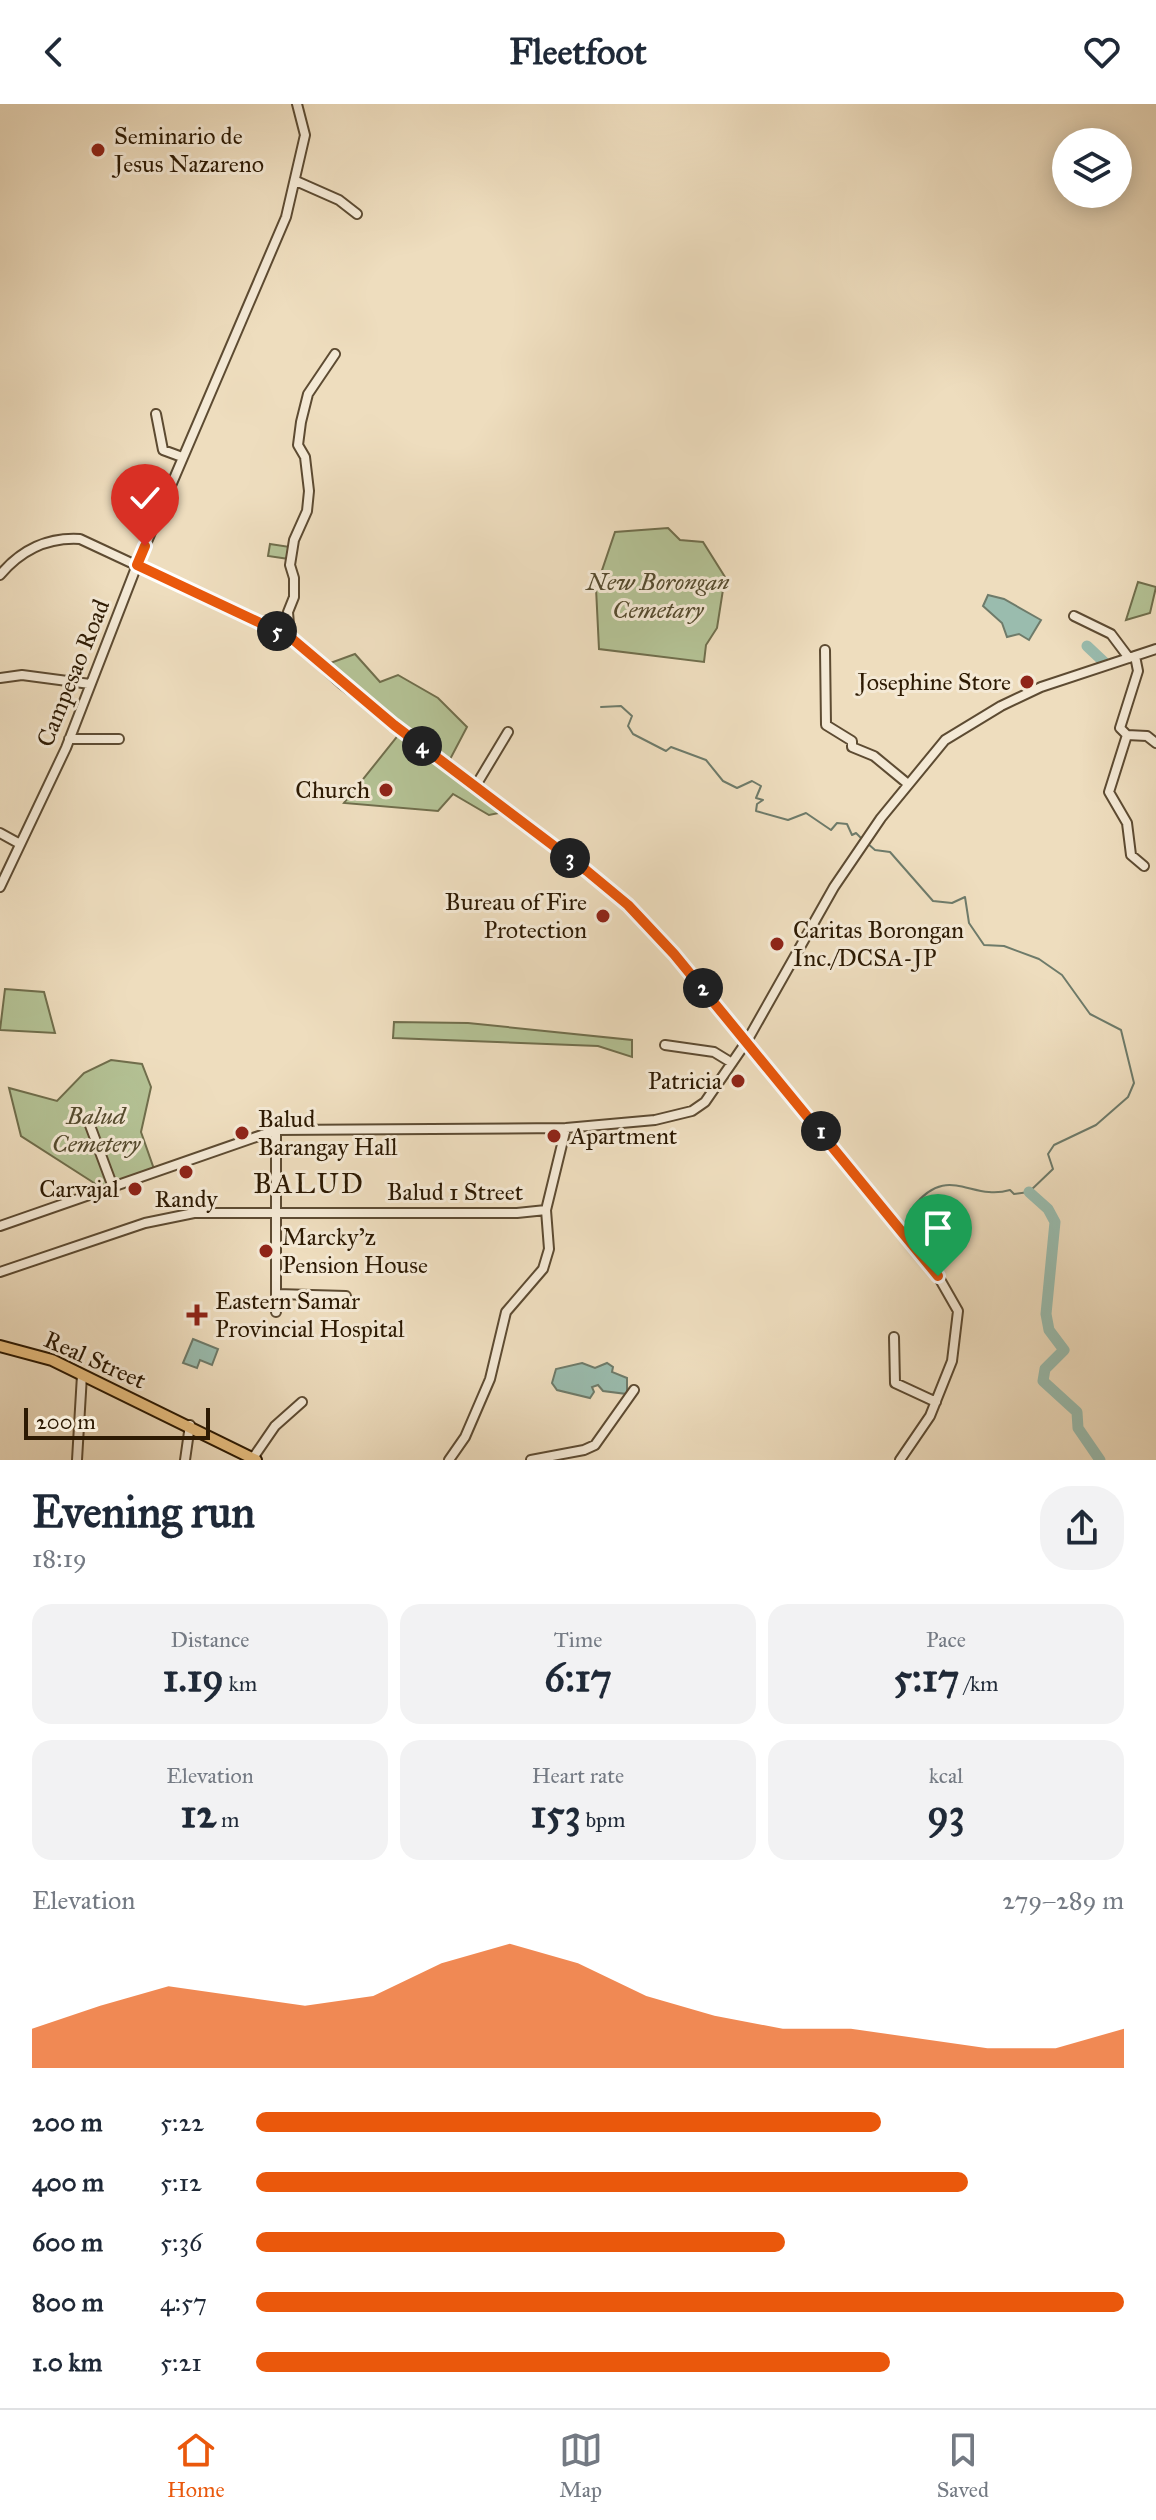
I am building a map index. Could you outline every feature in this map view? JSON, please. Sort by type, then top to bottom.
[{"type":"main road","name":"Real Street","points":[[0,1346],[32,1353],[82,1375],[255,1459]]},
{"type":"street","name":"Campesao Road","points":[[0,887],[69,739],[137,565],[286,217],[305,135],[297,104]]},
{"type":"street","points":[[296,181],[336,198],[357,214]]},
{"type":"street","points":[[290,637],[288,612],[294,597],[290,565],[294,540],[307,511],[309,491],[305,457],[298,445],[301,422],[308,394],[335,354]]},
{"type":"street","points":[[156,414],[163,450],[182,457]]},
{"type":"street","points":[[0,575],[17,555],[59,537],[80,539],[290,637],[342,684],[617,896],[674,954],[747,1041],[938,1276],[958,1311],[952,1361],[936,1402],[900,1460]]},
{"type":"street","points":[[1074,616],[1111,634],[1132,657],[1138,671],[1120,728],[1127,735],[1147,736],[1156,743]]},
{"type":"street","points":[[0,1226],[276,1130],[566,1128],[655,1120],[692,1111],[705,1102],[747,1041],[826,899],[865,841],[949,737],[1001,706],[1064,678],[1156,649]]},
{"type":"street","points":[[825,650],[826,725],[908,784]]},
{"type":"street","points":[[0,678],[22,675],[90,684]]},
{"type":"street","points":[[475,787],[508,732]]},
{"type":"street","points":[[1127,735],[1109,792],[1127,823],[1131,855],[1144,866]]},
{"type":"street","points":[[69,739],[119,739]]},
{"type":"street","points":[[0,833],[20,844]]},
{"type":"street","points":[[611,905],[617,896]]},
{"type":"street","points":[[665,1045],[714,1052],[732,1063]]},
{"type":"street","points":[[88,1120],[113,1187]]},
{"type":"street","name":"Balud 1 Street","points":[[0,1272],[145,1223],[194,1213],[517,1213],[546,1210],[566,1128]]},
{"type":"street","points":[[276,1130],[276,1312]]},
{"type":"street","points":[[449,1460],[465,1437],[490,1379],[506,1312],[543,1269],[549,1249],[546,1210]]},
{"type":"street","points":[[277,1294],[346,1296]]},
{"type":"street","points":[[894,1337],[895,1383],[936,1402]]},
{"type":"street","points":[[77,1460],[82,1375]]},
{"type":"street","points":[[531,1460],[595,1445],[634,1390]]},
{"type":"street","points":[[255,1459],[275,1426],[302,1402]]},
{"type":"street","points":[[185,1460],[190,1425]]},
{"type":"green space","name":"New Borongan Cemetary","points":[[668,528],[680,540],[703,542],[725,577],[717,628],[706,645],[704,662],[599,649],[596,588],[615,532]]},
{"type":"green space","points":[[270,544],[290,547],[289,559],[268,556]]},
{"type":"green space","points":[[1138,582],[1156,587],[1150,613],[1126,620]]},
{"type":"green space","points":[[355,654],[380,682],[398,675],[438,698],[467,727],[447,765],[322,666]]},
{"type":"green space","points":[[400,733],[504,812],[489,815],[453,794],[438,811],[344,803]]},
{"type":"green space","points":[[5,989],[44,992],[55,1033],[0,1030]]},
{"type":"green space","points":[[394,1022],[468,1023],[632,1040],[632,1057],[598,1046],[393,1038]]},
{"type":"green space","name":"Balud Cemetery","points":[[111,1060],[142,1064],[151,1087],[141,1132],[155,1172],[105,1190],[21,1136],[9,1088],[57,1101],[84,1073]]},
{"type":"shaded area","points":[[988,595],[1004,599],[1041,620],[1029,640],[1019,634],[1007,637],[1002,623],[983,606]]},
{"type":"shaded area","points":[[193,1339],[218,1349],[212,1365],[200,1360],[197,1368],[183,1363]]},
{"type":"shaded area","points":[[582,1363],[595,1368],[607,1363],[613,1367],[612,1372],[627,1378],[627,1394],[603,1391],[598,1385],[592,1387],[594,1392],[590,1398],[557,1390],[552,1383],[556,1369]]},
{"type":"waterway","points":[[1087,646],[1105,663]]},
{"type":"waterway","points":[[601,707],[621,706],[632,716],[628,726],[633,734],[666,751],[671,747],[706,760],[723,781],[737,788],[752,781],[761,786],[756,798],[763,800],[757,804],[756,811],[788,820],[806,813],[831,830],[837,823],[847,824],[852,835],[856,833],[862,839]]},
{"type":"waterway","points":[[867,843],[875,850],[890,852],[933,901],[952,903],[965,897],[969,923],[984,945],[1004,946],[1039,959],[1062,975],[1090,1014],[1121,1030],[1134,1083],[1128,1097],[1096,1125],[1054,1145],[1048,1154],[1053,1169],[1029,1192],[1014,1194],[1010,1190],[983,1191],[949,1185],[937,1187],[913,1207]]},
{"type":"waterway","points":[[1029,1192],[1048,1209],[1055,1222],[1046,1314],[1049,1330],[1064,1350],[1045,1369],[1043,1381],[1077,1412],[1078,1428],[1100,1460]]},
{"type":"place","name":"Seminario de Jesus Nazareno","points":[[98,150]]},
{"type":"place","name":"Josephine Store","points":[[1027,682]]},
{"type":"place","name":"Church","points":[[386,790]]},
{"type":"place","name":"Bureau of Fire Protection","points":[[603,916]]},
{"type":"place","name":"Caritas Borongan Inc./DCSA-JP","points":[[777,944]]},
{"type":"place","name":"Patricia","points":[[738,1081]]},
{"type":"place","name":"Balud Barangay Hall","points":[[242,1133]]},
{"type":"place","name":"Apartment","points":[[554,1136]]},
{"type":"place","name":"Randy","points":[[186,1172]]},
{"type":"place","name":"Carvajal","points":[[135,1189]]},
{"type":"place","name":"Marcky'z Pension House","points":[[266,1251]]},
{"type":"place","name":"Eastern Samar Provincial Hospital","points":[[197,1315]]},
{"type":"district","name":"BALUD","points":[[309,1183]]},
{"type":"route","points":[[145,546],[137,565],[290,637],[342,684],[628,905],[747,1041],[938,1276]]}]
